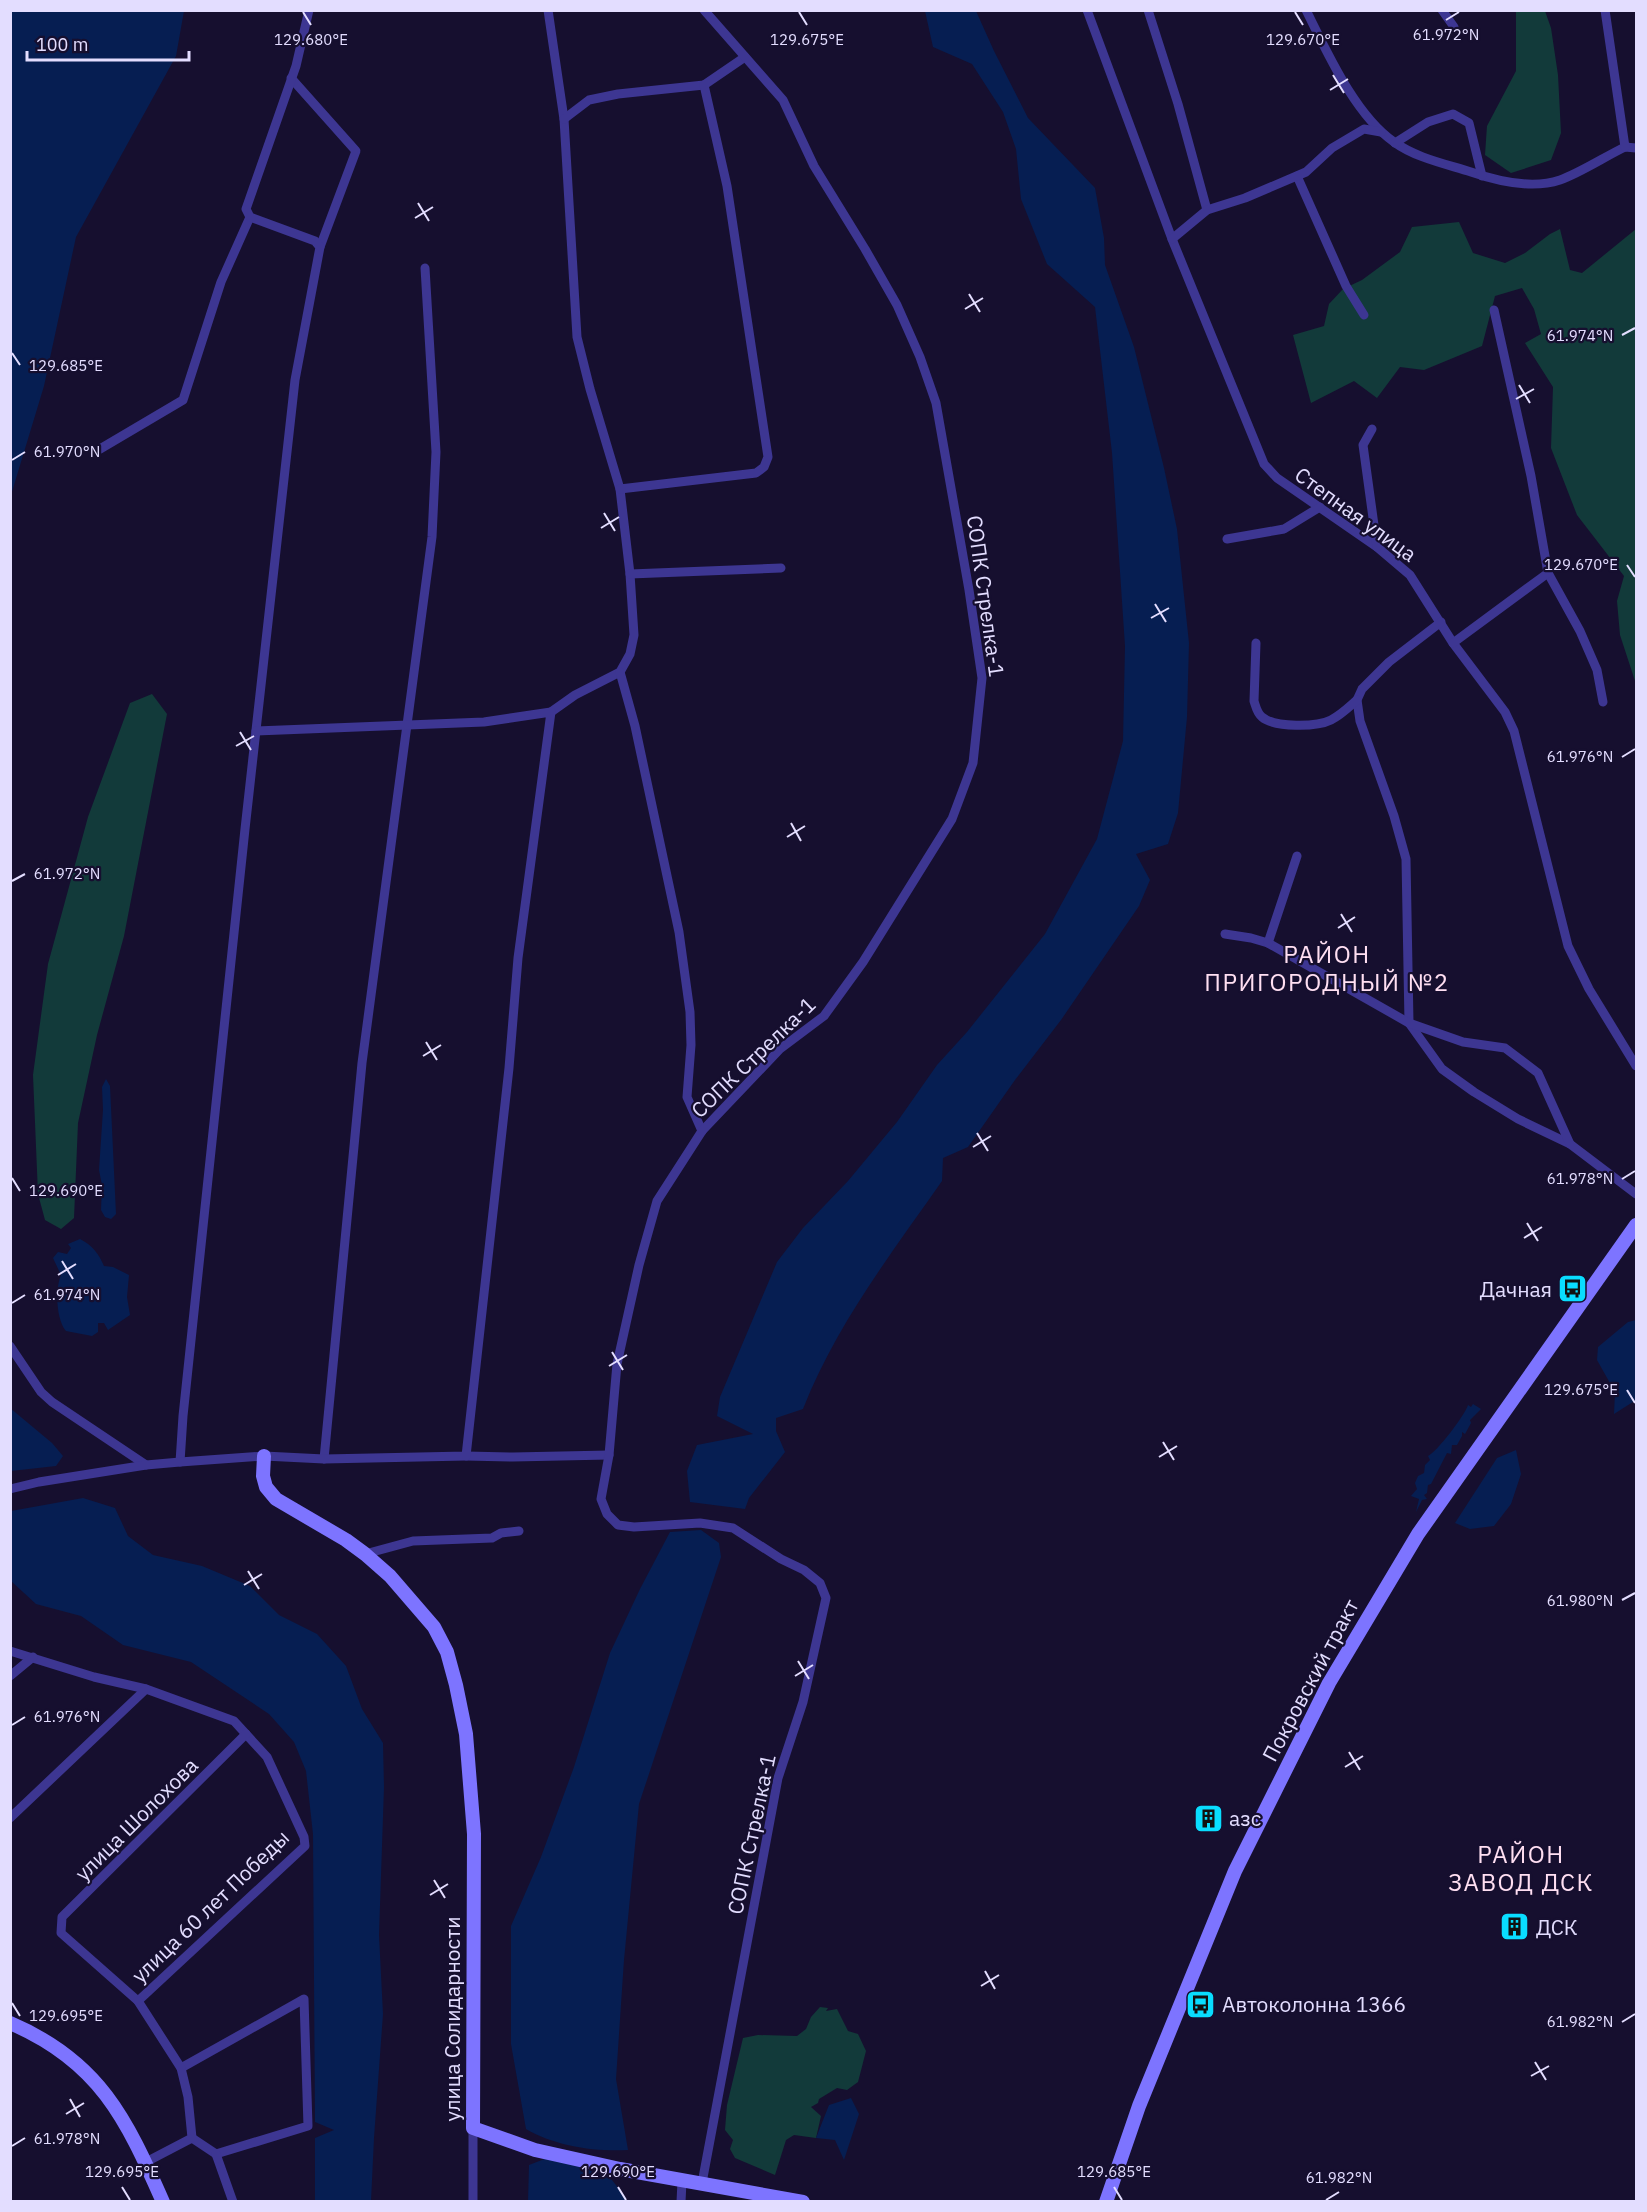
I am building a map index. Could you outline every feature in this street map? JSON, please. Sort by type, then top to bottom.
[{"type":"street","points":[[309,10],[291,78],[246,209],[250,217],[315,241],[320,247]]},
{"type":"street","points":[[256,731],[484,722],[551,712],[575,695],[620,672],[630,654],[634,636],[630,574],[620,489],[577,337],[564,119],[548,10]]},
{"type":"street","name":"СОПК Стрелка-1","points":[[702,2183],[778,1779],[803,1702],[826,1598],[820,1583],[804,1570],[781,1559],[733,1528],[700,1523],[618,1526],[607,1514],[601,1499],[609,1455],[617,1364],[639,1265],[657,1201],[702,1131],[780,1049],[824,1016],[863,962],[952,819],[973,763],[982,678],[936,403],[920,357],[886,286],[814,166],[783,100],[704,10]]},
{"type":"street","name":"Степная улица","points":[[1087,10],[1172,239],[1264,464],[1277,478],[1377,547],[1410,575],[1453,643],[1504,712],[1514,730],[1568,946],[1589,989],[1636,1066]]},
{"type":"street","points":[[1306,10],[1335,69],[1381,132],[1411,152],[1482,176],[1534,185],[1561,180],[1625,147],[1636,148]]},
{"type":"street","points":[[1442,10],[1454,27]]},
{"type":"street","points":[[1605,10],[1625,147]]},
{"type":"street","points":[[1150,11],[1207,210]]},
{"type":"street","points":[[564,119],[589,100],[618,94],[704,85],[745,57]]},
{"type":"street","points":[[180,1462],[184,1404],[295,380],[320,247],[356,151],[291,78]]},
{"type":"street","points":[[620,489],[756,473],[764,467],[768,457],[727,186],[704,85]]},
{"type":"street","points":[[1395,143],[1428,122],[1453,114],[1469,123],[1482,176]]},
{"type":"street","points":[[1172,239],[1207,210],[1245,198],[1297,176],[1318,162],[1332,148],[1364,129],[1381,132]]},
{"type":"street","points":[[1297,176],[1346,286],[1364,315]]},
{"type":"street","points":[[100,448],[183,400],[221,282],[250,217]]},
{"type":"street","points":[[324,1459],[362,1063],[432,537],[436,452],[425,268]]},
{"type":"street","points":[[1494,310],[1531,476],[1548,573],[1580,631],[1597,670],[1603,702]]},
{"type":"street","points":[[1372,429],[1363,445],[1377,547]]},
{"type":"street","points":[[1227,539],[1284,529],[1320,507]]},
{"type":"street","points":[[630,574],[781,568]]},
{"type":"street","points":[[1453,643],[1548,573]]},
{"type":"street","points":[[1256,643],[1254,701],[1256,710],[1267,720],[1316,725],[1342,714],[1357,700],[1362,689],[1389,662],[1441,622]]},
{"type":"street","points":[[620,672],[635,726],[679,932],[690,1011],[691,1045],[687,1097],[702,1131]]},
{"type":"street","points":[[1357,700],[1360,721],[1394,816],[1406,859],[1409,1023],[1442,1069],[1518,1119],[1570,1144],[1636,1194]]},
{"type":"street","points":[[466,1456],[509,1068],[518,958],[551,712]]},
{"type":"street","points":[[1268,943],[1297,856]]},
{"type":"street","points":[[1225,934],[1268,943],[1409,1023],[1462,1042],[1505,1048],[1538,1073],[1570,1144]]},
{"type":"street","name":"Покровский тракт","points":[[1106,2202],[1139,2106],[1235,1871],[1329,1683],[1418,1534],[1636,1225]]},
{"type":"street","points":[[10,1346],[41,1392],[52,1402],[146,1465]]},
{"type":"street","points":[[10,1489],[39,1482],[146,1465],[264,1456],[324,1459],[609,1455]]},
{"type":"street","name":"улица Солидарности","points":[[264,1456],[263,1476],[266,1487],[276,1499],[346,1540],[390,1576],[434,1627],[447,1652],[464,1724],[474,1834],[473,2202]]},
{"type":"street","points":[[365,1554],[413,1541],[492,1538],[501,1533],[519,1531]]},
{"type":"street","points":[[10,1651],[33,1656],[94,1677],[146,1689],[234,1720],[246,1734]]},
{"type":"street","points":[[10,1676],[33,1656]]},
{"type":"street","points":[[10,1818],[146,1689]]},
{"type":"street","name":"улица 60 лет Победы","points":[[138,2001],[305,1846],[304,1837],[267,1757],[246,1734]]},
{"type":"street","name":"улица Шолохова","points":[[138,2001],[61,1933],[62,1917],[246,1734]]},
{"type":"street","points":[[181,2068],[304,1999],[308,2126],[216,2154]]},
{"type":"street","points":[[138,2001],[181,2068],[188,2097],[192,2138]]},
{"type":"street","points":[[10,2023],[27,2030],[70,2057],[106,2092],[128,2126],[163,2202]]},
{"type":"street","points":[[473,2128],[535,2150],[682,2181],[803,2202]]},
{"type":"street","points":[[146,2162],[192,2138]]},
{"type":"street","points":[[192,2138],[216,2154],[233,2202]]},
{"type":"street","points":[[681,2202],[682,2181]]},
{"type":"green space","points":[[1516,11],[1545,11],[1551,28],[1558,75],[1561,133],[1551,160],[1511,173],[1485,155],[1487,126],[1516,71]]},
{"type":"green space","points":[[1459,222],[1473,253],[1505,263],[1525,253],[1560,229],[1570,270],[1582,273],[1636,229],[1636,684],[1620,635],[1617,601],[1624,576],[1577,515],[1551,448],[1553,387],[1525,343],[1541,334],[1534,309],[1522,288],[1495,296],[1482,346],[1424,370],[1400,367],[1377,398],[1354,381],[1311,403],[1293,335],[1324,326],[1329,304],[1343,289],[1362,280],[1400,252],[1412,227]]},
{"type":"green space","points":[[152,694],[167,714],[124,936],[97,1035],[78,1123],[74,1218],[61,1229],[45,1220],[38,1194],[33,1075],[48,964],[88,817],[130,703]]},
{"type":"green space","points":[[820,2007],[828,2008],[826,2011],[837,2009],[848,2031],[858,2034],[866,2051],[858,2082],[847,2090],[837,2088],[811,2107],[821,2116],[816,2138],[794,2135],[786,2140],[775,2175],[735,2158],[730,2149],[733,2140],[725,2130],[727,2105],[743,2038],[758,2035],[797,2036],[806,2029],[811,2017]]},
{"type":"water","points":[[11,10],[184,11],[176,56],[76,237],[44,386],[11,495]]},
{"type":"water","points":[[925,11],[976,11],[1028,118],[1095,188],[1104,238],[1105,265],[1134,347],[1177,529],[1189,643],[1187,717],[1178,813],[1168,844],[1136,854],[1150,880],[1139,906],[1061,1020],[968,1147],[943,1158],[942,1181],[848,1319],[816,1378],[803,1409],[776,1418],[776,1431],[785,1452],[749,1498],[745,1509],[690,1502],[687,1471],[697,1445],[753,1434],[717,1416],[720,1397],[777,1262],[803,1228],[848,1181],[897,1122],[937,1065],[967,1032],[1045,934],[1097,839],[1123,741],[1125,646],[1112,453],[1095,307],[1047,264],[1021,199],[1016,149],[1003,112],[972,64],[933,47]]},
{"type":"water","points":[[106,1079],[110,1086],[116,1214],[111,1219],[105,1217],[101,1210],[102,1185],[99,1170],[103,1110],[102,1087]]},
{"type":"water","points":[[80,1239],[95,1250],[104,1266],[113,1267],[129,1275],[127,1297],[130,1315],[108,1330],[104,1323],[98,1323],[98,1332],[92,1336],[66,1331],[58,1312],[58,1288],[61,1275],[53,1258],[58,1252],[67,1254],[71,1248],[68,1244]]},
{"type":"water","points":[[1636,1320],[1636,1400],[1614,1414],[1615,1392],[1597,1360],[1598,1347],[1628,1322]]},
{"type":"water","points":[[1473,1404],[1481,1409],[1470,1420],[1471,1423],[1465,1434],[1462,1432],[1457,1445],[1452,1445],[1451,1454],[1447,1453],[1431,1484],[1428,1485],[1427,1493],[1424,1495],[1427,1499],[1422,1500],[1416,1512],[1419,1499],[1411,1496],[1417,1489],[1415,1483],[1418,1476],[1424,1473],[1425,1465],[1430,1460],[1428,1456],[1450,1433],[1468,1405],[1471,1407]]},
{"type":"water","points":[[10,1408],[52,1443],[63,1456],[56,1466],[11,1471]]},
{"type":"water","points":[[1516,1450],[1521,1474],[1511,1504],[1494,1526],[1470,1529],[1455,1523],[1497,1458]]},
{"type":"water","points":[[83,1498],[115,1508],[128,1536],[153,1555],[202,1566],[250,1586],[279,1615],[317,1634],[346,1666],[362,1709],[383,1743],[384,1787],[379,1935],[383,2014],[371,2201],[315,2201],[315,2138],[334,2130],[315,2122],[313,1834],[306,1771],[294,1742],[269,1714],[191,1662],[123,1645],[81,1616],[36,1604],[11,1581],[11,1511]]},
{"type":"water","points":[[701,1530],[719,1543],[721,1557],[639,1804],[624,1960],[616,2079],[628,2150],[602,2150],[562,2144],[526,2129],[511,2044],[511,1926],[541,1857],[574,1767],[610,1653],[640,1589],[670,1532]]},
{"type":"water","points":[[851,2098],[859,2114],[844,2160],[835,2140],[816,2138],[829,2105]]},
{"type":"water","points":[[547,2158],[580,2166],[612,2180],[626,2198],[626,2202],[528,2202],[529,2165]]},
{"type":"place","name":"Дачная","points":[[1573,1289]]},
{"type":"place","name":"азс","points":[[1208,1818]]},
{"type":"place","name":"ДСК","points":[[1515,1927]]},
{"type":"place","name":"Автоколонна 1366","points":[[1201,2004]]},
{"type":"district","name":"РАЙОН ПРИГОРОДНЫЙ №2","points":[[1327,968]]},
{"type":"district","name":"РАЙОН ЗАВОД ДСК","points":[[1521,1868]]}]
